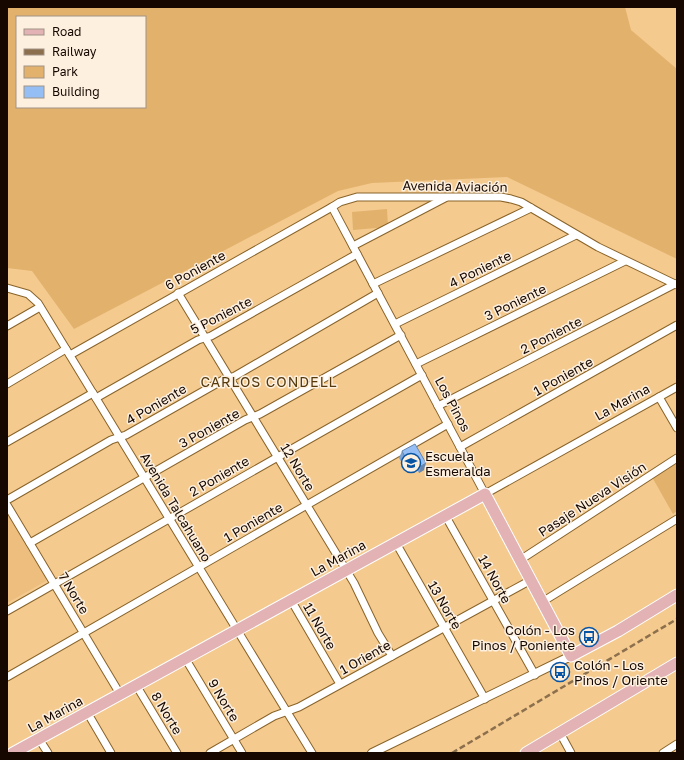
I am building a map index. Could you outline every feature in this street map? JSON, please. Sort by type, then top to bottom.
[{"type":"main road","name":"La Marina","points":[[13,753],[485,494]]},
{"type":"main road","name":"Los Pinos","points":[[485,494],[571,656]]},
{"type":"main road","points":[[571,656],[618,631],[677,595]]},
{"type":"main road","points":[[526,753],[677,663]]},
{"type":"street","name":"Avenida Aviación","points":[[332,207],[348,199],[361,197],[506,198],[516,200],[576,235],[625,261],[676,285]]},
{"type":"street","points":[[353,246],[446,197]]},
{"type":"street","name":"Los Pinos","points":[[332,207],[485,494]]},
{"type":"street","name":"6 Poniente","points":[[7,384],[178,293],[332,207]]},
{"type":"street","points":[[374,284],[532,208]]},
{"type":"street","name":"4 Poniente","points":[[395,324],[576,235]]},
{"type":"street","name":"5 Poniente","points":[[7,442],[198,340],[211,336],[357,254]]},
{"type":"street","name":"3 Poniente","points":[[416,364],[625,261]]},
{"type":"street","name":"2 Poniente","points":[[438,406],[676,285]]},
{"type":"street","name":"Avenida Talcahuano","points":[[7,288],[28,294],[40,307],[312,753]]},
{"type":"street","name":"12 Norte","points":[[178,293],[346,570],[360,595],[378,634],[392,656]]},
{"type":"street","name":"4 Poniente","points":[[7,500],[111,440],[126,435],[223,380],[234,376],[378,293]]},
{"type":"street","points":[[7,326],[40,307]]},
{"type":"street","name":"1 Poniente","points":[[460,447],[677,325]]},
{"type":"street","name":"3 Poniente","points":[[30,543],[245,420],[254,417],[401,335]]},
{"type":"street","name":"2 Poniente","points":[[7,611],[422,375]]},
{"type":"street","name":"La Marina","points":[[485,494],[677,388]]},
{"type":"street","points":[[659,397],[677,428]]},
{"type":"street","name":"1 Poniente","points":[[7,677],[448,424]]},
{"type":"street","name":"Pasaje Nueva Visión","points":[[520,560],[677,458]]},
{"type":"street","name":"7 Norte","points":[[7,505],[120,694]]},
{"type":"street","name":"14 Norte","points":[[446,515],[535,675]]},
{"type":"street","points":[[542,602],[677,519]]},
{"type":"street","name":"13 Norte","points":[[396,543],[485,699]]},
{"type":"street","name":"1 Oriente","points":[[210,753],[274,716],[299,706],[531,580]]},
{"type":"street","name":"11 Norte","points":[[291,600],[340,684]]},
{"type":"street","points":[[372,753],[535,675],[571,656]]},
{"type":"street","name":"9 Norte","points":[[185,658],[242,753]]},
{"type":"street","name":"8 Norte","points":[[136,685],[177,753]]},
{"type":"street","points":[[87,712],[112,753]]},
{"type":"street","points":[[560,733],[571,753]]},
{"type":"street","points":[[39,739],[48,753]]},
{"type":"street","points":[[663,753],[677,744]]},
{"type":"shaded area","points":[[7,514],[46,578],[46,581],[7,603]]},
{"type":"green space","points":[[7,7],[625,7],[631,30],[677,69],[677,259],[507,177],[372,183],[338,191],[74,329],[32,271],[7,268]]},
{"type":"green space","points":[[387,209],[388,227],[353,230],[352,212]]},
{"type":"green space","points":[[677,462],[677,511],[673,514],[652,477]]},
{"type":"building","points":[[415,444],[426,463],[421,466],[419,461],[409,465],[402,451]]},
{"type":"railway","points":[[452,753],[677,619]]},
{"type":"place","name":"Escuela Esmeralda","points":[[411,463]]},
{"type":"place","name":"Colón - Los Pinos / Poniente","points":[[589,637]]},
{"type":"place","name":"Colón - Los Pinos / Oriente","points":[[560,672]]},
{"type":"district","name":"CARLOS CONDELL","points":[[269,381]]}]
